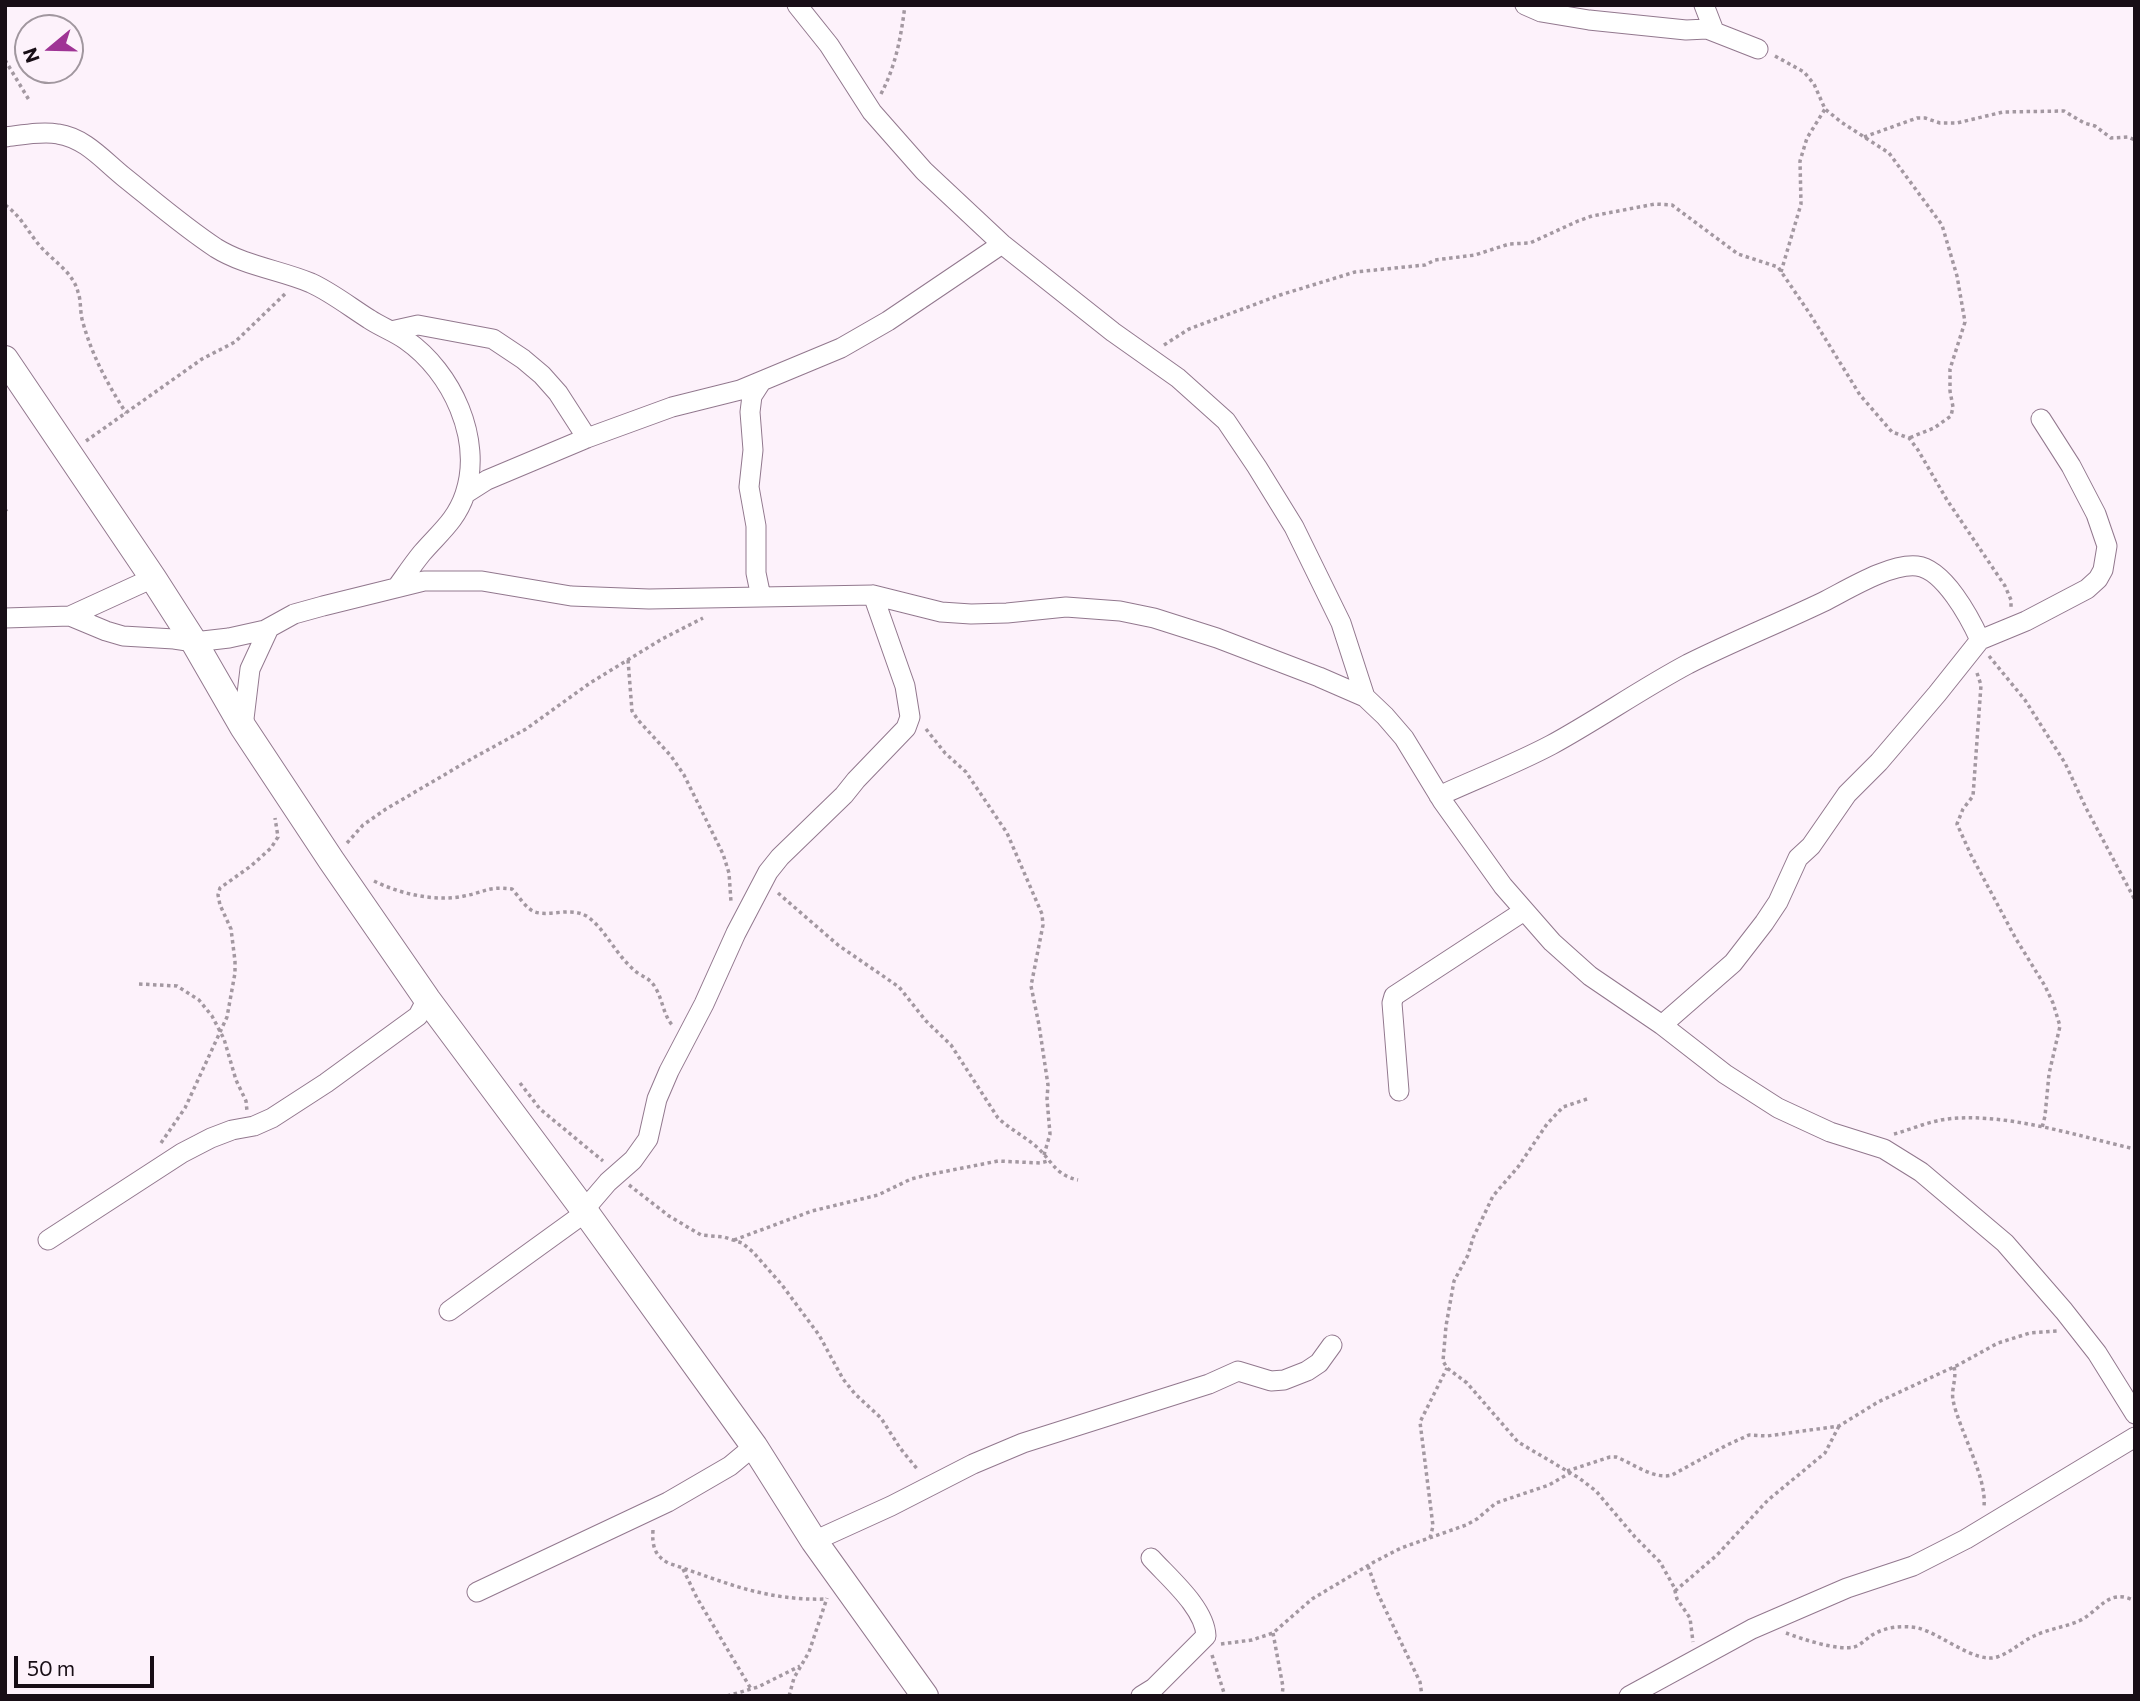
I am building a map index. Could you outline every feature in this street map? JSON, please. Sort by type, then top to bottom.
[{"type":"street","points":[[797,5],[829,45],[872,112],[924,171],[1002,244],[1113,332],[1178,377],[1226,421],[1294,527],[1341,623],[1365,697]]},
{"type":"street","points":[[1525,5],[1541,12],[1589,20],[1714,31],[1758,49]]},
{"type":"street","points":[[1704,5],[1714,31]]},
{"type":"street","points":[[5,137],[57,134],[80,141],[218,249],[246,262],[299,279],[333,295],[406,340],[432,364],[454,399],[464,422],[471,451],[471,468],[465,494],[456,515],[397,587]]},
{"type":"street","points":[[465,494],[487,480],[587,438],[672,407],[740,390],[841,348],[888,321],[1002,244]]},
{"type":"street","points":[[391,331],[418,325],[493,339],[542,375],[558,393],[587,438]]},
{"type":"street","points":[[5,359],[153,578],[243,727],[331,860],[427,999],[585,1211],[754,1446],[814,1541],[925,1696]]},
{"type":"street","points":[[761,382],[752,396],[750,412],[753,450],[748,487],[756,526],[756,573],[761,597]]},
{"type":"street","points":[[1662,1025],[1733,963],[1777,902],[1798,858],[1811,846],[1847,794],[1879,762],[1976,646],[2087,589],[2098,579],[2103,569],[2107,546],[2096,514],[2071,466],[2041,419]]},
{"type":"street","points":[[1439,796],[1548,747],[1687,665],[1887,571],[1908,566],[1928,569],[1944,583],[1968,615],[1976,646]]},
{"type":"street","points":[[5,618],[70,616],[153,578]]},
{"type":"street","points":[[70,616],[123,636],[194,642],[229,638],[269,628],[294,614],[424,581],[482,580],[571,596],[649,599],[873,595],[941,612],[1007,613],[1066,607],[1131,613],[1217,638],[1319,677],[1365,697],[1404,738],[1439,796],[1503,886],[1552,942],[1590,976],[1662,1025],[1725,1074],[1778,1108],[1830,1132],[1884,1149],[1921,1172],[2004,1243],[2078,1328],[2135,1414]]},
{"type":"street","points":[[449,1311],[585,1211],[633,1160],[648,1139],[657,1099],[683,1041],[704,1004],[733,939],[779,856],[844,795],[900,736],[910,717],[909,705],[905,686],[873,595]]},
{"type":"street","points":[[243,727],[250,669],[269,628]]},
{"type":"street","points":[[1399,1091],[1392,1003],[1394,996],[1524,911]]},
{"type":"street","points":[[48,1240],[182,1153],[211,1138],[272,1118],[326,1083],[418,1016],[427,999]]},
{"type":"street","points":[[814,1541],[973,1464],[1023,1443],[1209,1384],[1238,1371],[1271,1381],[1284,1380],[1319,1363],[1332,1345]]},
{"type":"street","points":[[1629,1696],[1762,1625],[1847,1588],[1913,1566],[1981,1529],[2135,1437]]},
{"type":"street","points":[[477,1592],[655,1508],[730,1466],[754,1446]]},
{"type":"street","points":[[1141,1696],[1202,1647],[1206,1636],[1205,1625],[1189,1600],[1151,1558]]},
{"type":"path","points":[[872,112],[893,71],[901,41],[905,5]]},
{"type":"path","points":[[1758,49],[1784,59],[1804,72],[1814,84],[1825,109],[1889,153],[1942,225],[1962,299],[1965,322],[1950,369],[1950,391],[1954,407],[1951,416],[1934,428],[1909,438]]},
{"type":"path","points":[[5,60],[29,100]]},
{"type":"path","points":[[1781,272],[1801,204],[1800,161],[1807,138],[1825,109]]},
{"type":"path","points":[[1863,137],[1917,118],[1957,123],[2003,112],[2064,111],[2111,138],[2128,136],[2135,140]]},
{"type":"path","points":[[1150,358],[1174,337],[1189,329],[1280,295],[1356,272],[1412,268],[1430,264],[1435,260],[1475,255],[1508,244],[1530,243],[1578,221],[1655,204],[1672,205],[1738,254],[1777,267],[1781,272],[1860,395],[1892,432],[1909,438],[2005,586],[2011,600],[2011,608],[2004,631]]},
{"type":"path","points":[[5,205],[15,212],[40,247],[70,276],[78,291],[93,355],[125,413]]},
{"type":"path","points":[[71,454],[90,437],[202,359],[235,342],[299,279]]},
{"type":"path","points":[[331,860],[363,825],[526,729],[590,683],[707,615]]},
{"type":"path","points":[[1976,646],[2025,700],[2065,763],[2135,900]]},
{"type":"path","points":[[1976,646],[1981,685],[1973,796],[1963,809],[1957,824],[1989,890],[2045,986],[2060,1026],[2049,1074],[2042,1128]]},
{"type":"path","points":[[628,660],[632,711],[671,755],[684,775],[723,854],[729,873],[733,939]]},
{"type":"path","points":[[909,705],[945,754],[966,772],[1007,834],[1042,914],[1043,925],[1031,986],[1040,1025],[1048,1085],[1050,1133],[1044,1156]]},
{"type":"path","points":[[158,1149],[185,1108],[227,1017],[235,961],[231,929],[219,905],[220,888],[271,848],[278,837],[274,816]]},
{"type":"path","points":[[765,879],[785,900],[838,945],[899,987],[926,1021],[951,1045],[998,1118],[1039,1149],[1060,1173],[1078,1180]]},
{"type":"path","points":[[372,880],[410,893],[440,898],[465,896],[495,887],[512,889],[536,912],[572,912],[586,915],[629,965],[649,979],[663,1000],[667,1019],[683,1041]]},
{"type":"path","points":[[139,984],[177,986],[199,1000],[212,1016],[224,1039],[236,1080],[246,1101],[250,1127]]},
{"type":"path","points":[[517,1080],[540,1109],[669,1216],[701,1235],[734,1240],[753,1252],[782,1285],[819,1335],[843,1379],[881,1418],[900,1448],[931,1485]]},
{"type":"path","points":[[1587,1099],[1563,1107],[1493,1196],[1450,1293],[1442,1354],[1447,1368],[1466,1383],[1518,1441],[1596,1491],[1660,1562],[1677,1599],[1690,1618],[1692,1639],[1698,1657]]},
{"type":"path","points":[[1864,1143],[1941,1121],[1970,1118],[2016,1121],[2135,1149]]},
{"type":"path","points":[[734,1240],[812,1211],[878,1195],[911,1179],[998,1161],[1048,1161]]},
{"type":"path","points":[[1225,1696],[1202,1647],[1252,1640],[1273,1633],[1311,1599],[1401,1548],[1477,1519],[1496,1503],[1549,1485],[1569,1472],[1610,1457],[1666,1477],[1749,1435],[1767,1436],[1839,1426],[1878,1402],[1984,1350],[2030,1334],[2078,1328]]},
{"type":"path","points":[[1954,1367],[1956,1372],[1952,1398],[1985,1497],[1981,1529]]},
{"type":"path","points":[[1430,1538],[1433,1526],[1420,1422],[1447,1368]]},
{"type":"path","points":[[1675,1591],[1717,1555],[1768,1500],[1825,1454],[1839,1426]]},
{"type":"path","points":[[655,1508],[652,1542],[660,1559],[734,1587],[769,1596],[798,1600],[827,1598],[809,1652],[794,1678],[789,1696]]},
{"type":"path","points":[[1368,1566],[1378,1594],[1420,1682],[1422,1696]]},
{"type":"path","points":[[683,1569],[697,1598],[751,1689]]},
{"type":"path","points":[[1762,1625],[1810,1642],[1848,1647],[1858,1645],[1884,1628],[1916,1628],[1983,1657],[1993,1658],[2038,1634],[2083,1619],[2104,1601],[2126,1597],[2135,1601]]},
{"type":"path","points":[[1273,1633],[1283,1686],[1282,1696]]},
{"type":"path","points":[[727,1696],[778,1678],[802,1665]]}]
